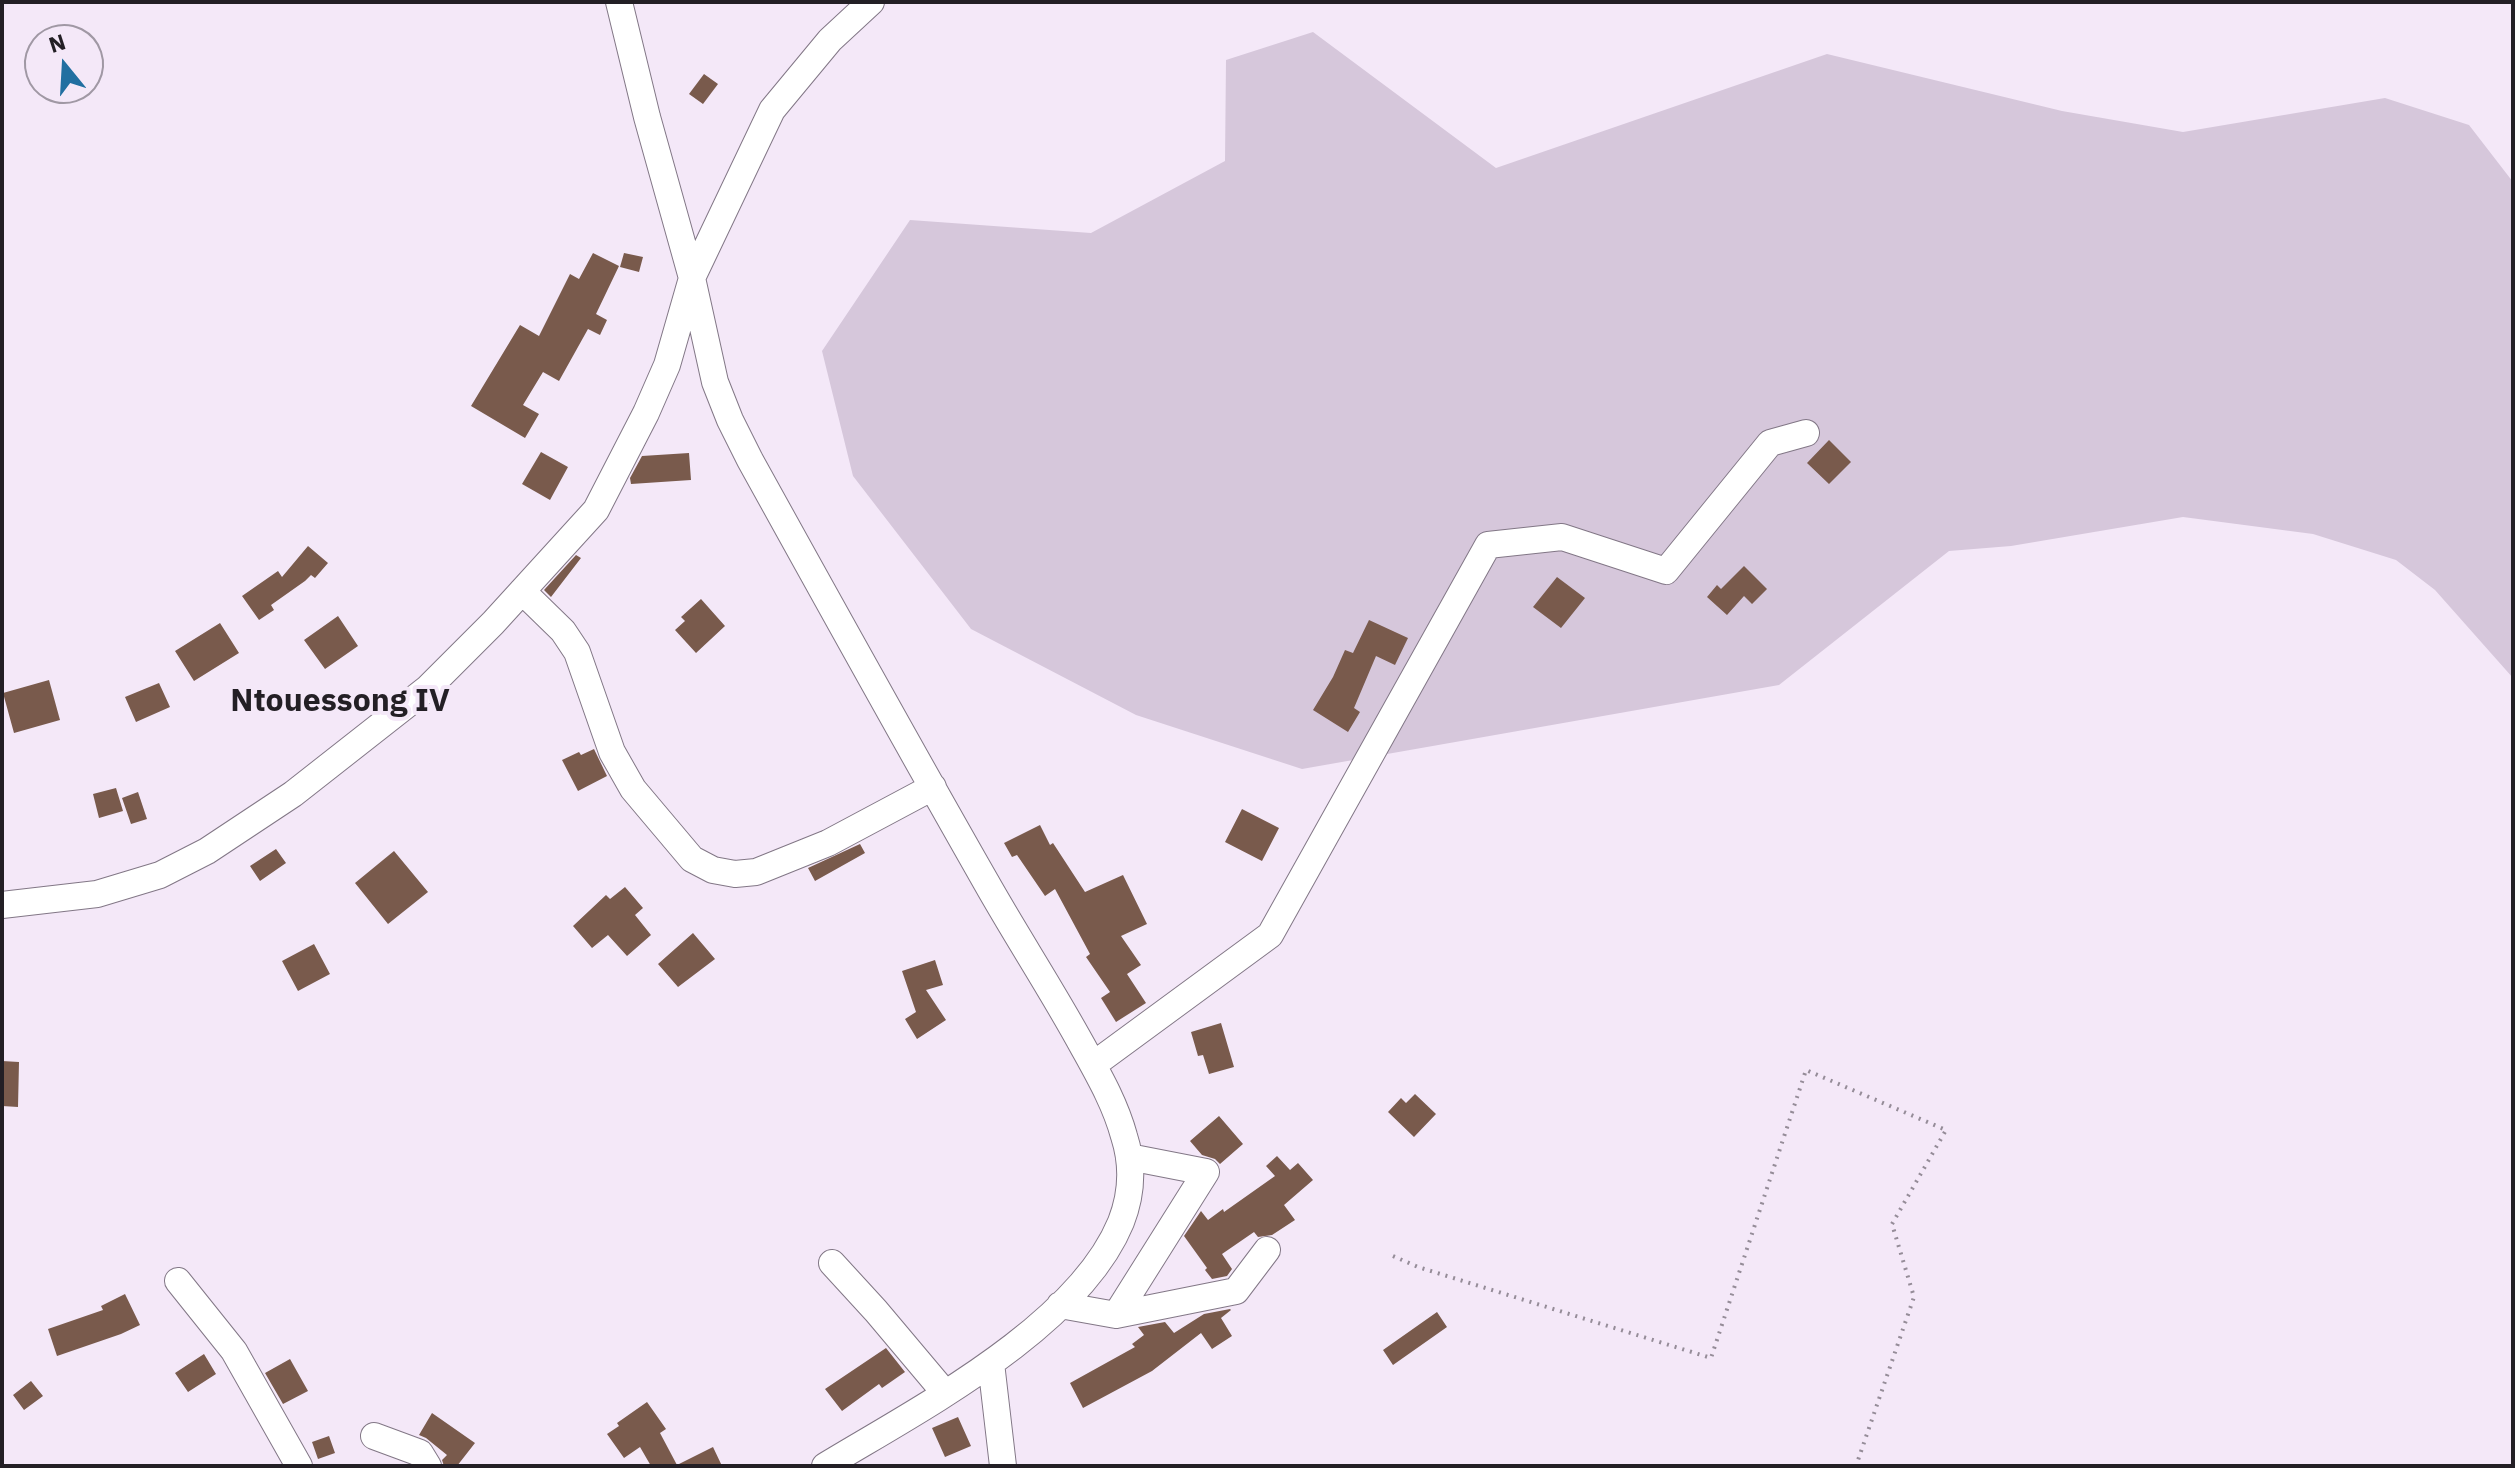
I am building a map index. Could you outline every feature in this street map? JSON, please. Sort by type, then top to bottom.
[{"type":"street","points":[[619,2],[692,278],[715,382],[730,420],[933,787],[1093,1065],[1113,1105],[1129,1157],[1131,1189],[1122,1219],[1107,1253],[1093,1272],[1060,1305],[991,1363],[825,1466]]},
{"type":"street","points":[[2,905],[97,894],[160,875],[207,851],[293,794],[428,688],[522,591],[596,510],[635,436],[667,365],[692,278],[772,110],[830,40],[871,2]]},
{"type":"street","points":[[1093,1065],[1270,935],[1488,545],[1562,537],[1666,571],[1770,443],[1806,433]]},
{"type":"street","points":[[522,591],[570,640],[577,652],[612,752],[633,789],[692,859],[713,870],[735,874],[756,872],[828,843],[933,787]]},
{"type":"street","points":[[1116,1315],[1206,1172],[1129,1157]]},
{"type":"street","points":[[1060,1305],[1116,1315],[1236,1291],[1267,1250]]},
{"type":"street","points":[[832,1263],[945,1393]]},
{"type":"street","points":[[178,1281],[234,1351],[299,1466]]},
{"type":"street","points":[[991,1363],[1003,1466]]},
{"type":"street","points":[[374,1436],[420,1453],[428,1466]]},
{"type":"path","points":[[1393,1256],[1418,1267],[1711,1358],[1806,1070],[1946,1130],[1892,1224],[1914,1297],[1856,1466]]},
{"type":"shaded area","points":[[1313,32],[1496,168],[1827,54],[2062,111],[2183,132],[2385,98],[2469,125],[2513,182],[2513,678],[2435,590],[2396,560],[2313,534],[2183,517],[2011,546],[1949,551],[1779,685],[1302,769],[1136,715],[971,629],[853,476],[822,351],[910,220],[1091,233],[1225,161],[1226,60]]},
{"type":"building","points":[[704,74],[718,84],[703,104],[689,94]]},
{"type":"building","points":[[593,253],[619,266],[596,314],[607,320],[600,335],[588,329],[559,381],[543,372],[523,405],[539,414],[525,438],[471,406],[520,325],[539,336],[570,274],[579,279]]},
{"type":"building","points":[[624,253],[643,257],[639,272],[620,267]]},
{"type":"building","points":[[1829,440],[1851,462],[1829,484],[1807,463]]},
{"type":"building","points":[[541,452],[568,467],[550,500],[522,484]]},
{"type":"building","points":[[689,453],[691,480],[631,484],[630,478],[642,456]]},
{"type":"building","points":[[308,546],[328,563],[315,578],[311,575],[271,605],[274,610],[259,620],[242,596],[278,571],[282,577]]},
{"type":"building","points":[[576,555],[581,558],[551,597],[544,590]]},
{"type":"building","points":[[1744,566],[1767,589],[1752,604],[1744,596],[1727,615],[1707,597],[1717,585],[1721,589]]},
{"type":"building","points":[[1557,577],[1585,598],[1561,628],[1533,607]]},
{"type":"building","points":[[701,599],[725,626],[696,653],[675,630],[685,621],[681,617]]},
{"type":"building","points":[[338,616],[358,646],[325,669],[304,640]]},
{"type":"building","points":[[1369,620],[1408,638],[1395,665],[1376,656],[1354,708],[1360,712],[1348,732],[1313,710],[1345,650],[1353,653]]},
{"type":"building","points":[[220,623],[239,653],[194,681],[175,651]]},
{"type":"building","points":[[49,680],[60,720],[14,733],[3,693]]},
{"type":"building","points":[[159,683],[170,707],[136,722],[125,697]]},
{"type":"building","points":[[594,749],[607,776],[578,791],[562,760]]},
{"type":"building","points":[[116,788],[123,811],[99,818],[93,794]]},
{"type":"building","points":[[138,792],[147,819],[131,824],[122,798]]},
{"type":"building","points":[[1242,809],[1279,828],[1262,861],[1225,842]]},
{"type":"building","points":[[1040,825],[1050,845],[1053,843],[1085,892],[1123,875],[1147,924],[1121,936],[1141,965],[1127,974],[1146,1003],[1116,1022],[1101,998],[1110,992],[1086,957],[1090,954],[1055,889],[1045,896],[1017,855],[1012,857],[1004,843]]},
{"type":"building","points":[[860,844],[865,853],[815,881],[808,868]]},
{"type":"building","points":[[276,849],[286,863],[260,881],[250,866]]},
{"type":"building","points":[[394,851],[428,892],[388,924],[355,883]]},
{"type":"building","points":[[625,887],[643,908],[635,915],[651,935],[627,956],[608,935],[592,948],[573,926],[606,895],[610,899]]},
{"type":"building","points":[[693,933],[715,959],[678,987],[658,964]]},
{"type":"building","points":[[314,944],[330,974],[298,991],[282,961]]},
{"type":"building","points":[[935,960],[943,985],[926,990],[946,1020],[917,1039],[905,1019],[916,1012],[902,971]]},
{"type":"building","points":[[1221,1023],[1234,1067],[1209,1074],[1203,1055],[1198,1056],[1191,1032]]},
{"type":"building","points":[[2,1061],[19,1062],[18,1107],[2,1106]]},
{"type":"building","points":[[1415,1094],[1436,1114],[1414,1137],[1388,1112],[1401,1098],[1406,1103]]},
{"type":"building","points":[[1219,1116],[1243,1144],[1220,1164],[1202,1155],[1190,1141]]},
{"type":"building","points":[[1277,1156],[1290,1170],[1298,1163],[1313,1180],[1284,1205],[1295,1220],[1272,1235],[1258,1237],[1254,1232],[1222,1254],[1232,1269],[1227,1276],[1212,1279],[1184,1236],[1201,1211],[1208,1220],[1275,1176],[1266,1166]]},
{"type":"building","points":[[125,1294],[140,1325],[57,1356],[48,1329],[103,1310],[101,1306]]},
{"type":"building","points":[[1230,1309],[1221,1318],[1232,1336],[1212,1349],[1201,1333],[1152,1371],[1083,1408],[1070,1383],[1135,1347],[1132,1344],[1144,1335],[1138,1327],[1165,1322],[1174,1333],[1204,1314]]},
{"type":"building","points":[[1437,1312],[1447,1327],[1393,1365],[1383,1350]]},
{"type":"building","points":[[886,1348],[905,1372],[882,1388],[879,1384],[842,1411],[825,1389]]},
{"type":"building","points":[[204,1354],[216,1374],[188,1392],[175,1373]]},
{"type":"building","points":[[290,1359],[308,1391],[283,1404],[265,1373]]},
{"type":"building","points":[[31,1381],[43,1396],[24,1410],[13,1395]]},
{"type":"building","points":[[647,1402],[666,1429],[660,1433],[677,1465],[713,1447],[722,1466],[651,1466],[640,1447],[624,1458],[607,1434]]},
{"type":"building","points":[[432,1413],[475,1443],[457,1466],[444,1466],[442,1460],[447,1455],[419,1435]]},
{"type":"building","points":[[958,1417],[971,1446],[945,1457],[932,1428]]},
{"type":"building","points":[[329,1436],[335,1453],[318,1459],[312,1442]]},
{"type":"district","name":"Ntouessong IV","points":[[340,702]]}]
